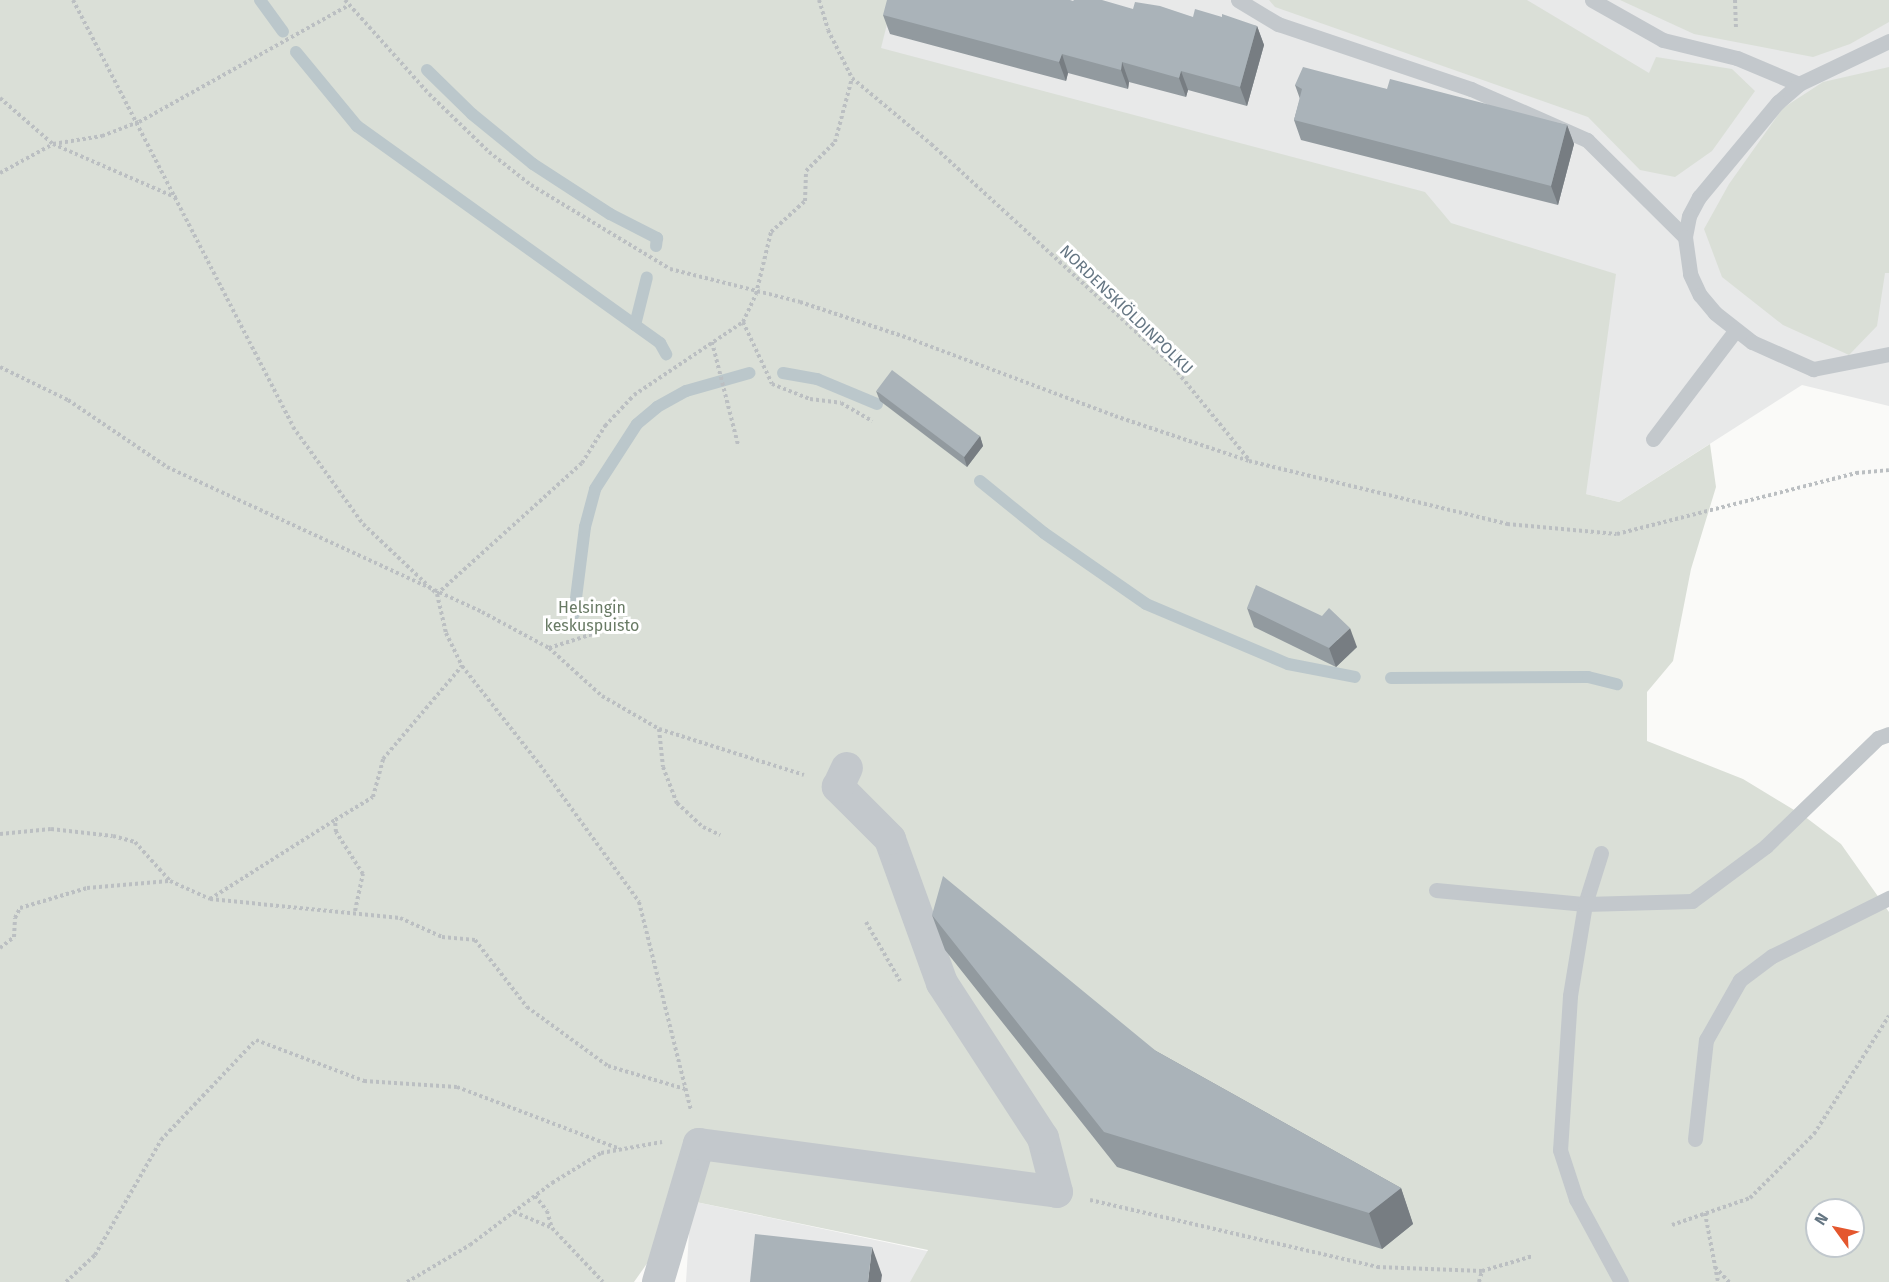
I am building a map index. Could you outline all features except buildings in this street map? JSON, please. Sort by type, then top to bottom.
[{"type":"street","points":[[662,1269],[699,1144],[1057,1192],[1043,1138],[942,982],[890,839],[843,778]]},
{"type":"lane","points":[[1238,0],[1278,24],[1471,89],[1587,140],[1685,237]]},
{"type":"lane","points":[[1592,0],[1663,40],[1737,58],[1799,84]]},
{"type":"lane","points":[[1888,350],[1813,369],[1735,331],[1701,295],[1690,274],[1685,237],[1689,216],[1699,198],[1778,102],[1799,84],[1889,41]]},
{"type":"lane","points":[[1653,439],[1735,331]]},
{"type":"lane","points":[[1436,890],[1585,904],[1692,901],[1766,846],[1878,738],[1889,734]]},
{"type":"lane","points":[[1601,853],[1585,904],[1570,996],[1560,1150],[1576,1199],[1621,1282]]},
{"type":"lane","points":[[1695,1139],[1706,1040],[1740,980],[1772,956],[1889,898]]},
{"type":"path","points":[[0,834],[51,830],[113,836],[135,842],[170,881],[210,899],[355,911],[400,918],[442,937],[475,940],[527,1007],[608,1066],[686,1089],[639,902],[540,765],[462,666],[446,633],[437,594],[363,524],[293,427],[139,122],[73,0]]},
{"type":"path","points":[[345,0],[429,94],[531,185],[670,269],[756,294],[800,302],[908,338],[1115,416],[1249,461],[1507,524],[1578,532],[1635,531],[1856,473],[1889,470]]},
{"type":"path","name":"NORDENSKIÖLDINPOLKU","points":[[819,0],[828,30],[852,78],[931,144],[1170,363],[1249,461]]},
{"type":"path","points":[[1735,0],[1736,38]]},
{"type":"path","points":[[0,173],[53,144],[102,136],[139,122],[349,5]]},
{"type":"path","points":[[437,594],[582,463],[605,426],[634,395],[743,322],[756,294],[771,232],[805,201],[806,171],[835,142],[852,78]]},
{"type":"path","points":[[0,98],[53,144],[178,198]]},
{"type":"path","points":[[743,322],[772,384],[799,396],[841,403],[872,421]]},
{"type":"path","points":[[712,342],[738,445]]},
{"type":"path","points":[[0,367],[68,400],[167,467],[437,594],[482,612],[549,648],[602,696],[659,729],[843,778]]},
{"type":"path","points":[[549,648],[599,632],[628,618]]},
{"type":"path","points":[[210,899],[373,797],[383,759],[462,666]]},
{"type":"path","points":[[659,729],[663,766],[677,803],[703,827],[720,835]]},
{"type":"path","points":[[335,820],[336,832],[363,874],[355,911]]},
{"type":"path","points":[[0,948],[14,937],[15,918],[21,908],[87,888],[170,881]]},
{"type":"path","points":[[1672,1225],[1749,1198],[1815,1134],[1889,1016]]},
{"type":"path","points":[[66,1282],[95,1255],[161,1140],[256,1040],[364,1081],[457,1087],[621,1149]]},
{"type":"path","points":[[407,1282],[470,1245],[535,1196],[602,1153],[652,1141],[699,1144]]},
{"type":"path","points":[[1057,1192],[1377,1266],[1482,1271],[1533,1256]]},
{"type":"path","points":[[535,1196],[547,1211],[552,1228]]},
{"type":"path","points":[[514,1212],[552,1228],[603,1282]]},
{"type":"path","points":[[1705,1213],[1718,1282]]},
{"type":"path","points":[[1715,1266],[1729,1282]]},
{"type":"path","points":[[1479,1282],[1482,1271]]},
{"type":"shaded area","points":[[846,0],[1889,0],[1889,406],[1802,385],[1619,502],[1586,494],[856,57]]},
{"type":"shaded area","points":[[691,1201],[1074,1282],[686,1282]]},
{"type":"green space","name":"Helsingin keskuspuisto","points":[[0,0],[893,0],[881,48],[1425,192],[1451,223],[1616,274],[1586,494],[1619,502],[1710,444],[1716,487],[1691,569],[1673,661],[1647,692],[1647,741],[1743,779],[1804,816],[1841,844],[1889,912],[1889,1282],[910,1282],[928,1250],[691,1201],[634,1282],[0,1282]]},
{"type":"green space","points":[[1269,0],[1527,0],[1649,73],[1656,57],[1732,69],[1755,91],[1712,151],[1675,177],[1640,170],[1588,117],[1275,7]]},
{"type":"green space","points":[[1620,0],[1889,0],[1889,22],[1850,44],[1813,57],[1694,34]]},
{"type":"green space","points":[[1889,67],[1889,273],[1885,273],[1877,326],[1849,355],[1783,325],[1722,277],[1704,229],[1729,184],[1783,108],[1823,82]]},
{"type":"waterway","points":[[260,0],[283,32]]},
{"type":"waterway","points":[[296,52],[357,126],[660,343],[666,354]]},
{"type":"waterway","points":[[427,70],[472,114],[533,164],[610,214],[657,238],[656,246]]},
{"type":"waterway","points":[[635,325],[647,277]]},
{"type":"waterway","points":[[574,614],[585,527],[595,489],[637,424],[657,407],[686,391],[749,373]]},
{"type":"waterway","points":[[783,373],[817,379],[877,404]]},
{"type":"waterway","points":[[980,481],[1044,533],[1146,604],[1288,664],[1355,677]]},
{"type":"waterway","points":[[1391,678],[1588,677],[1617,684]]}]
